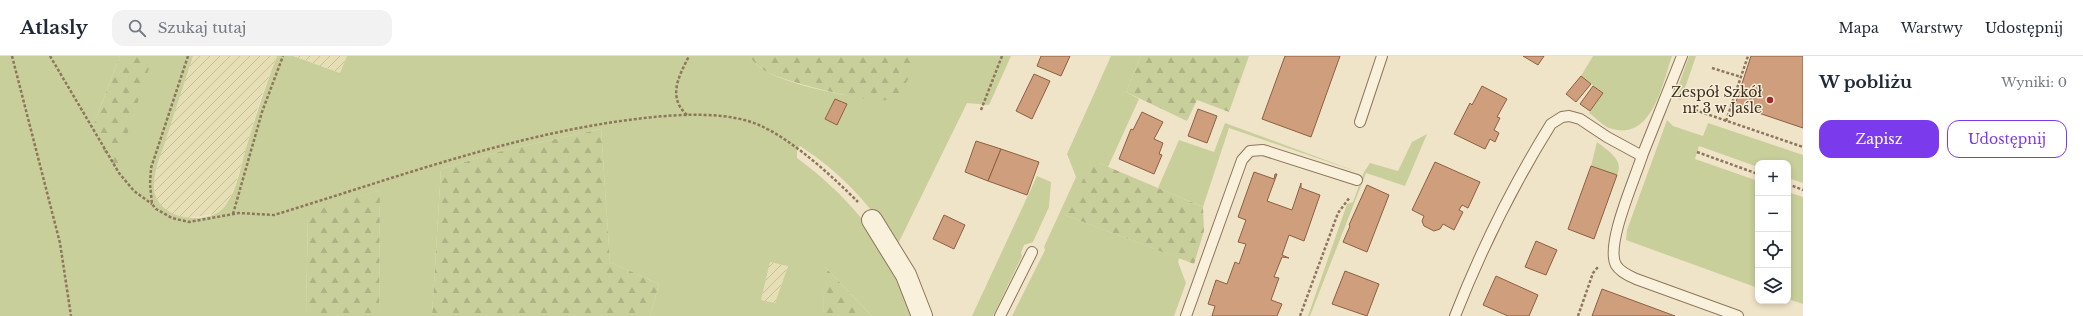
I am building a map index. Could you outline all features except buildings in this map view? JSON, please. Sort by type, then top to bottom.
[{"type":"street","points":[[872,220],[906,275],[922,316]]},
{"type":"lane","points":[[1360,122],[1382,56]]},
{"type":"lane","points":[[1682,56],[1642,156],[1618,228],[1614,243],[1616,264],[1627,275],[1636,279],[1738,316]]},
{"type":"lane","points":[[1455,316],[1470,279],[1508,199],[1547,131],[1556,120],[1569,116],[1580,119],[1607,137],[1642,156]]},
{"type":"lane","points":[[1186,316],[1242,160],[1248,153],[1258,150],[1274,152],[1357,180]]},
{"type":"lane","points":[[1000,316],[1032,252]]},
{"type":"path","points":[[12,56],[60,243],[70,316]]},
{"type":"path","points":[[50,56],[119,173],[134,191],[152,204],[156,209],[172,218],[189,222],[233,214],[274,215],[502,145],[604,123],[687,115],[729,118],[763,127],[817,164],[858,202],[872,220]]},
{"type":"path","points":[[152,204],[150,184],[151,168],[188,56]]},
{"type":"path","points":[[233,214],[262,112],[283,56]]},
{"type":"path","points":[[687,115],[680,109],[676,97],[676,86],[689,56]]},
{"type":"path","points":[[981,110],[1002,56]]},
{"type":"path","points":[[1726,121],[1748,56]]},
{"type":"path","points":[[1712,68],[1741,77]]},
{"type":"path","points":[[1695,110],[1803,147]]},
{"type":"path","points":[[1697,152],[1755,173]]},
{"type":"path","points":[[1300,316],[1338,214],[1351,194],[1357,180]]},
{"type":"path","points":[[1791,185],[1803,190]]},
{"type":"path","points":[[1578,316],[1596,269],[1605,265],[1616,264]]},
{"type":"shaded area","points":[[193,56],[277,56],[259,103],[236,183],[228,203],[223,210],[214,214],[189,218],[172,214],[162,208],[155,196],[154,181],[161,153]]},
{"type":"shaded area","points":[[293,56],[347,56],[340,73]]},
{"type":"shaded area","points":[[770,262],[788,265],[775,303],[761,300]]},
{"type":"green space","points":[[0,56],[120,56],[92,129],[153,56],[193,56],[158,164],[154,189],[157,200],[164,208],[174,214],[197,218],[209,216],[219,212],[226,205],[234,191],[254,123],[277,56],[293,56],[340,73],[347,56],[749,56],[765,71],[810,87],[827,92],[861,98],[889,99],[918,56],[1011,56],[989,105],[967,103],[897,246],[876,216],[842,179],[816,157],[800,146],[797,148],[797,158],[837,192],[850,205],[872,232],[894,268],[914,316],[872,316],[825,267],[823,316],[650,316],[659,284],[610,262],[601,129],[509,149],[441,169],[432,316],[379,316],[380,190],[308,213],[306,316],[0,316]],"holes":[[[770,262],[788,266],[775,303],[761,300]]]},
{"type":"green space","points":[[120,56],[153,56],[115,172],[92,129]]},
{"type":"green space","points":[[749,56],[918,56],[904,86],[896,96],[890,99],[881,100],[829,92],[791,81],[765,71]]},
{"type":"green space","points":[[1111,56],[1141,56],[1126,92],[1139,99],[1108,167],[1099,163],[1065,215],[1179,258],[1178,262],[1186,283],[1174,316],[1012,316],[1045,250],[1044,247],[1076,177],[1067,154]]},
{"type":"green space","points":[[1141,56],[1249,56],[1229,112],[1197,100],[1187,121],[1126,92]]},
{"type":"green space","points":[[1593,56],[1672,56],[1664,82],[1653,108],[1645,119],[1636,127],[1624,130],[1609,128],[1589,113],[1603,93],[1581,76]]},
{"type":"green space","points":[[1689,56],[1696,56],[1681,100],[1678,99],[1677,90]]},
{"type":"green space","points":[[1667,120],[1673,126],[1703,136],[1708,123],[1803,155],[1803,183],[1791,179],[1791,160],[1755,160],[1755,166],[1699,146],[1695,159],[1755,180],[1755,287],[1626,240],[1627,230]]},
{"type":"green space","points":[[1225,123],[1358,172],[1229,128],[1203,207],[1158,188],[1179,140],[1214,152]]},
{"type":"green space","points":[[601,129],[610,262],[659,284],[650,316],[432,316],[441,169],[509,149]]},
{"type":"green space","points":[[1427,134],[1405,186],[1366,173],[1310,316],[1308,316],[1347,204],[1353,202],[1364,172],[1370,163],[1398,171],[1412,142]]},
{"type":"green space","points":[[1597,142],[1610,152],[1617,160],[1619,170],[1617,175],[1591,166]]},
{"type":"green space","points":[[1099,163],[1203,207],[1204,231],[1194,264],[1065,215],[1091,164]]},
{"type":"green space","points":[[1037,176],[1051,182],[1049,207],[1033,242],[1024,245],[1021,253],[1022,256],[993,316],[972,316]]},
{"type":"green space","points":[[380,190],[379,316],[306,316],[308,212]]},
{"type":"green space","points":[[1791,193],[1803,197],[1803,304],[1791,300]]},
{"type":"green space","points":[[824,266],[872,316],[823,316]]},
{"type":"place","name":"Zespół Szkół nr 3 w Jaśle","points":[[1770,100]]}]
